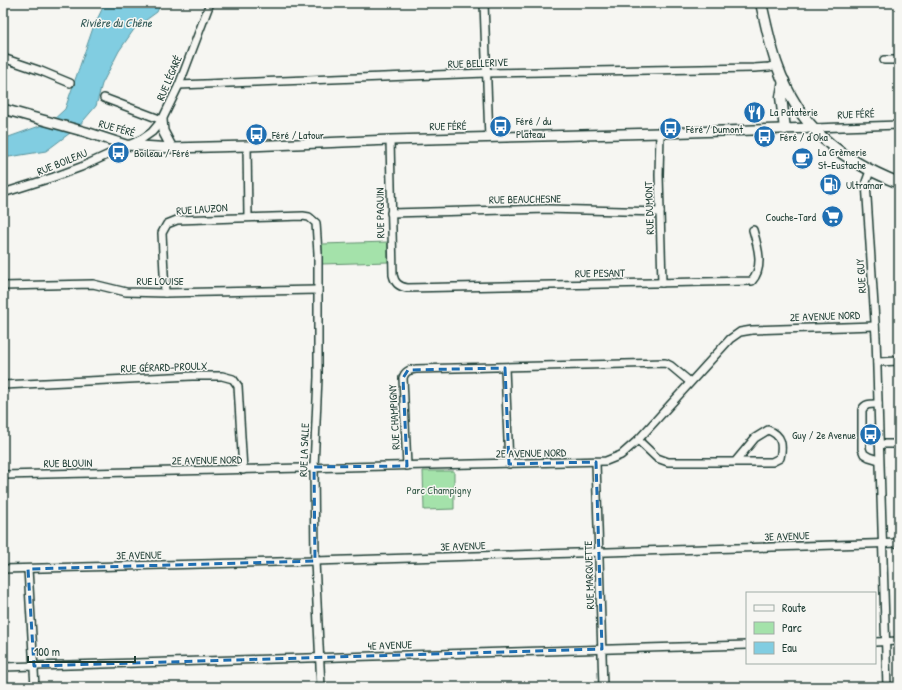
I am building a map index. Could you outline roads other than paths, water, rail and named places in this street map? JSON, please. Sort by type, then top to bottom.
[{"type":"main road","points":[[761,3],[777,65],[793,100],[814,128],[838,152],[854,163],[899,183]]},
{"type":"main road","points":[[784,81],[782,96],[786,129]]},
{"type":"street","name":"RUE LÉGARÉ","points":[[126,145],[152,132],[162,120],[179,85],[210,3]]},
{"type":"street","points":[[484,3],[489,138]]},
{"type":"street","points":[[3,58],[70,83]]},
{"type":"street","points":[[884,60],[899,60]]},
{"type":"street","name":"RUE BELLERIVE","points":[[179,85],[486,73],[754,68],[777,65]]},
{"type":"street","points":[[104,98],[162,120],[163,131],[172,148]]},
{"type":"street","name":"RUE FÉRÉ","points":[[3,109],[86,132],[126,145],[172,148],[899,125]]},
{"type":"street","name":"RUE DUMONT","points":[[660,133],[662,283]]},
{"type":"street","name":"RUE PAQUIN","points":[[390,140],[393,275],[397,284]]},
{"type":"street","name":"RUE BOILEAU","points":[[3,193],[54,178],[81,167],[126,145]]},
{"type":"street","points":[[247,146],[248,217]]},
{"type":"street","name":"RUE GUY","points":[[870,171],[866,182],[877,362],[887,687]]},
{"type":"street","name":"RUE BEAUCHESNE","points":[[391,213],[547,209],[660,212]]},
{"type":"street","name":"RUE LAUZON","points":[[165,292],[162,233],[167,224],[177,220],[248,217],[309,217]]},
{"type":"street","name":"RUE LA SALLE","points":[[309,217],[316,223],[318,253],[318,378],[314,468],[315,561],[321,687]]},
{"type":"street","name":"RUE PESANT","points":[[397,284],[400,287],[407,288],[752,280],[757,274],[759,249],[753,230]]},
{"type":"street","name":"RUE LOUISE","points":[[3,286],[93,284],[126,292],[318,290]]},
{"type":"street","name":"2E AVENUE NORD","points":[[134,472],[606,461],[621,455],[638,440],[730,339],[740,332],[752,330],[875,326]]},
{"type":"street","points":[[877,362],[899,361]]},
{"type":"street","name":"RUE CHAMPIGNY","points":[[407,466],[403,378],[404,374],[408,370],[665,364],[671,366],[690,382]]},
{"type":"street","points":[[506,368],[509,464]]},
{"type":"street","name":"RUE GÉRARD-PROULX","points":[[3,385],[192,376],[222,376],[233,379],[238,386],[243,470]]},
{"type":"street","points":[[878,404],[863,407],[862,449],[866,456],[879,460]]},
{"type":"street","points":[[638,440],[656,458],[668,462],[735,462],[772,462],[780,458],[782,450],[780,438],[775,432],[768,430],[755,438],[735,462]]},
{"type":"street","points":[[879,444],[899,444]]},
{"type":"street","name":"RUE MARQUETTE","points":[[596,462],[603,687]]},
{"type":"street","name":"RUE BLOUIN","points":[[3,476],[134,472]]},
{"type":"street","name":"3E AVENUE","points":[[3,569],[899,544]]},
{"type":"street","points":[[28,568],[35,687]]},
{"type":"street","points":[[876,642],[899,641]]},
{"type":"street","name":"4E AVENUE","points":[[3,667],[746,645]]},
{"type":"water","name":"Rivière du Chêne","points":[[105,3],[161,3],[157,12],[135,28],[119,51],[102,84],[96,106],[78,127],[46,151],[3,158],[3,139],[51,122],[65,109],[93,28]]},
{"type":"place","name":"La Pataterie","points":[[755,112]]},
{"type":"place","name":"Féré / du Plateau","points":[[501,127]]},
{"type":"place","name":"Féré / Dumont","points":[[670,129]]},
{"type":"place","name":"Féré / Latour","points":[[257,135]]},
{"type":"place","name":"Féré / d'Oka","points":[[764,137]]},
{"type":"place","name":"Boileau / Féré","points":[[119,153]]},
{"type":"place","name":"La Crèmerie St-Eustache","points":[[802,158]]},
{"type":"place","name":"Ultramar","points":[[831,185]]},
{"type":"place","name":"Couche-Tard","points":[[832,217]]},
{"type":"place","name":"Guy / 2e Avenue","points":[[871,435]]},
{"type":"park label","name":"Parc Champigny","points":[[439,490]]}]
